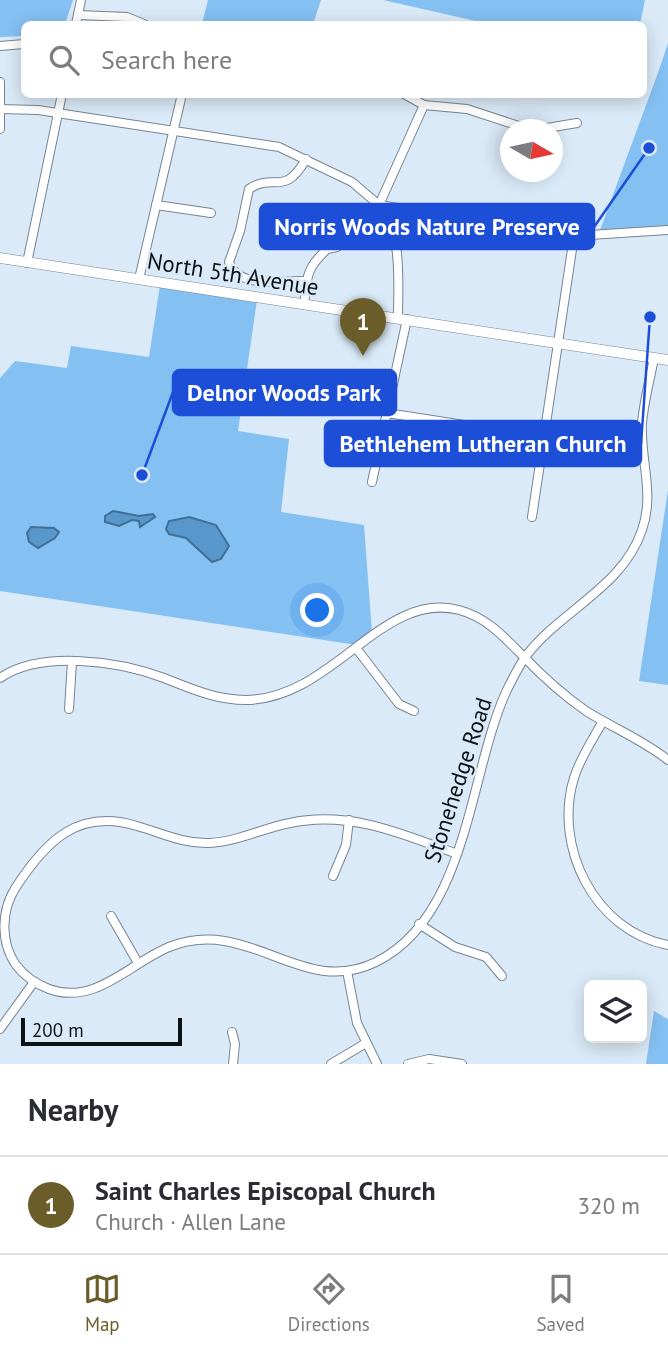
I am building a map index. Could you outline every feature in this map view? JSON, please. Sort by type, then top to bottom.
[{"type":"main road","name":"North 5th Avenue","points":[[0,258],[668,360]]},
{"type":"street","points":[[81,0],[77,20],[127,17],[137,21]]},
{"type":"street","points":[[0,46],[21,44]]},
{"type":"street","points":[[0,82],[0,129]]},
{"type":"street","points":[[27,262],[61,98]]},
{"type":"street","points":[[139,279],[181,98]]},
{"type":"street","points":[[412,98],[424,104],[467,109],[500,120]]},
{"type":"street","points":[[379,205],[424,104]]},
{"type":"street","points":[[1,109],[58,114],[279,147],[355,184],[379,205],[386,213],[397,253],[403,319],[372,482]]},
{"type":"street","points":[[563,125],[577,123]]},
{"type":"street","points":[[306,159],[297,174],[289,180],[256,184],[249,189],[240,231],[229,262],[237,274],[252,280],[307,281]]},
{"type":"street","points":[[156,205],[211,213]]},
{"type":"street","points":[[379,205],[574,236],[668,230]]},
{"type":"street","points":[[532,517],[542,437],[560,344],[574,236]]},
{"type":"street","points":[[304,304],[309,270],[327,248]]},
{"type":"street","name":"Stonehedge Road","points":[[34,982],[59,992],[81,992],[101,986],[176,944],[220,940],[253,946],[306,969],[348,971],[390,954],[419,924],[439,893],[457,854],[504,697],[524,658],[548,632],[606,584],[636,544],[648,510],[642,422],[654,358]]},
{"type":"street","points":[[387,413],[542,437]]},
{"type":"street","points":[[0,678],[19,667],[36,662],[72,662],[135,670],[197,692],[246,700],[300,688],[399,617],[427,607],[441,607],[482,619],[559,691],[668,760]]},
{"type":"street","points":[[356,648],[399,704],[414,711]]},
{"type":"street","points":[[69,709],[72,662]]},
{"type":"street","points":[[603,721],[573,779],[567,811],[572,850],[588,888],[613,916],[638,933],[668,944]]},
{"type":"street","points":[[0,1029],[34,982],[17,966],[7,945],[6,911],[10,897],[38,855],[68,831],[105,820],[124,822],[176,839],[205,843],[300,821],[349,820],[388,828],[457,854]]},
{"type":"street","points":[[333,876],[345,845],[349,820]]},
{"type":"street","points":[[111,916],[138,963]]},
{"type":"street","points":[[419,924],[455,947],[486,957],[502,976]]},
{"type":"street","points":[[348,971],[353,1012],[377,1064]]},
{"type":"street","points":[[232,1032],[236,1044],[233,1064]]},
{"type":"street","points":[[331,1064],[366,1043]]},
{"type":"street","points":[[408,1064],[429,1059],[462,1064]]},
{"type":"shaded area","points":[[0,0],[73,0],[66,21],[21,21],[21,36],[0,37]]},
{"type":"shaded area","points":[[208,0],[321,0],[314,21],[203,21]]},
{"type":"shaded area","points":[[383,0],[645,0],[641,21],[476,21]]},
{"type":"shaded area","points":[[668,43],[668,227],[600,230],[659,70]]},
{"type":"shaded area","points":[[160,285],[257,300],[238,431],[289,439],[281,512],[364,525],[372,633],[357,645],[0,591],[0,378],[15,361],[67,368],[71,346],[149,357]]},
{"type":"shaded area","points":[[668,490],[668,685],[639,681]]},
{"type":"shaded area","points":[[113,511],[139,516],[153,514],[155,517],[140,527],[139,521],[132,520],[119,526],[105,522],[105,516]]},
{"type":"shaded area","points":[[189,517],[216,525],[229,546],[221,559],[212,562],[186,538],[169,534],[166,529],[169,521]]},
{"type":"shaded area","points":[[31,527],[54,528],[59,532],[55,538],[38,548],[29,542],[27,533]]},
{"type":"shaded area","points":[[654,1011],[668,1019],[668,1064],[646,1064]]},
{"type":"place","name":"Norris Woods Nature Preserve","points":[[649,148]]},
{"type":"place","name":"Bethlehem Lutheran Church","points":[[650,317]]},
{"type":"place","name":"Saint Charles Episcopal Church","points":[[363,356]]},
{"type":"place","name":"Delnor Woods Park","points":[[142,475]]}]
